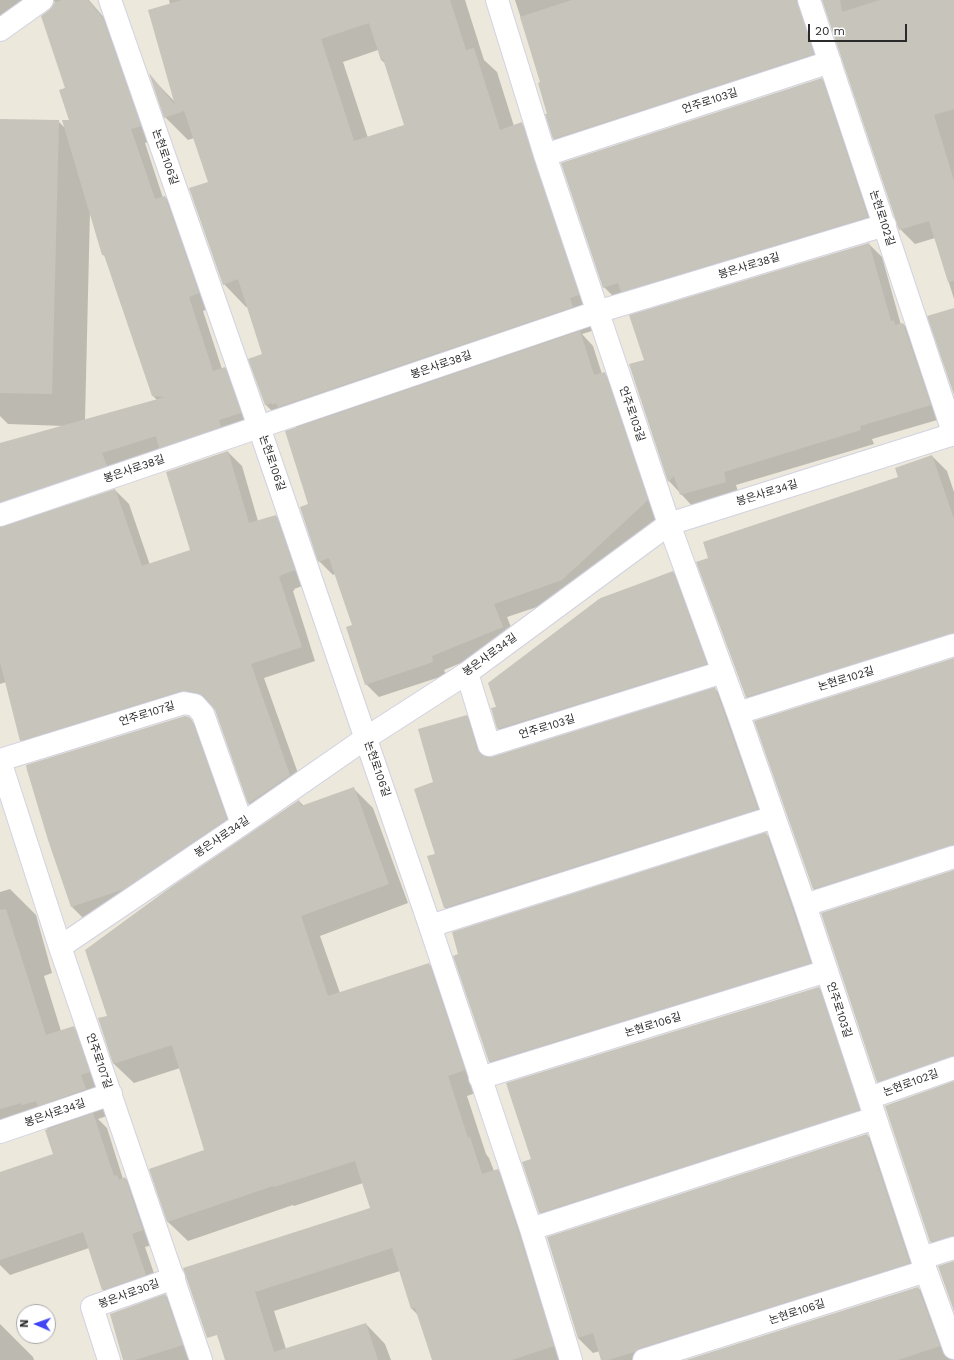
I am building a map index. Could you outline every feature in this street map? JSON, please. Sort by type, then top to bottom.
[{"type":"street","points":[[0,30],[42,0]]},
{"type":"street","name":"논현로106길","points":[[110,0],[259,426],[430,926],[531,1229],[571,1360]]},
{"type":"street","name":"언주로103길","points":[[497,0],[545,155],[597,312],[669,524],[738,713],[805,905],[924,1264],[954,1348]]},
{"type":"street","name":"논현로102길","points":[[809,0],[954,435]]},
{"type":"street","name":"언주로103길","points":[[545,155],[830,62]]},
{"type":"street","name":"봉은사로38길","points":[[0,514],[597,312],[884,225]]},
{"type":"street","name":"봉은사로34길","points":[[60,947],[366,738],[467,673],[669,524],[954,435]]},
{"type":"street","name":"논현로102길","points":[[738,713],[954,645]]},
{"type":"street","name":"언주로103길","points":[[467,673],[489,745],[723,672]]},
{"type":"street","name":"언주로107길","points":[[201,1360],[60,947],[0,761],[184,703],[195,705],[203,714],[242,824]]},
{"type":"street","points":[[430,926],[774,817]]},
{"type":"street","points":[[805,905],[954,857]]},
{"type":"street","name":"논현로106길","points":[[480,1078],[826,971]]},
{"type":"street","name":"논현로102길","points":[[872,1108],[954,1068]]},
{"type":"street","name":"봉은사로34길","points":[[0,1132],[111,1094]]},
{"type":"street","points":[[531,1229],[872,1108]]},
{"type":"street","points":[[924,1264],[954,1248]]},
{"type":"street","name":"논현로106길","points":[[644,1360],[924,1264]]},
{"type":"street","name":"봉은사로30길","points":[[109,1360],[92,1307],[174,1278]]},
{"type":"building","points":[[62,0],[88,0],[103,18],[141,126],[131,129],[155,199],[165,196],[199,293],[189,297],[213,371],[225,367],[241,413],[219,420],[221,427],[159,448],[156,436],[102,453],[107,466],[0,502],[0,443],[165,397],[152,396],[104,255],[102,255],[62,120],[69,120],[59,90],[65,88],[41,16],[50,10],[54,3]]},
{"type":"building","points":[[182,0],[450,0],[466,50],[474,48],[500,130],[522,122],[579,295],[570,298],[573,307],[278,407],[276,403],[272,405],[272,403],[265,405],[248,359],[262,354],[238,279],[223,285],[189,188],[208,182],[184,111],[164,118],[149,73],[175,105],[148,10]],"holes":[[[369,23],[381,60],[383,59],[404,125],[354,141],[321,39]]]},
{"type":"building","points":[[572,0],[797,0],[814,54],[553,139],[545,114],[547,114],[538,83],[540,82],[520,17]]},
{"type":"building","points":[[822,0],[840,0],[842,12],[880,0],[954,0],[954,109],[934,115],[954,181],[954,281],[948,282],[929,221],[899,230]]},
{"type":"building","points":[[822,78],[868,217],[621,292],[618,283],[603,288],[561,163]]},
{"type":"building","points":[[0,119],[59,120],[52,394],[0,393]]},
{"type":"building","points":[[869,243],[891,321],[894,320],[895,325],[903,323],[931,405],[860,426],[861,430],[724,472],[726,482],[680,495],[674,476],[668,482],[629,364],[644,360],[629,315]]},
{"type":"building","points":[[954,308],[954,395],[927,316]]},
{"type":"building","points":[[580,331],[594,375],[605,372],[648,500],[562,580],[494,604],[503,627],[432,656],[433,662],[365,685],[346,627],[352,625],[329,558],[318,562],[300,507],[308,504],[285,431]]},
{"type":"building","points":[[228,451],[249,523],[276,515],[295,570],[279,577],[302,647],[251,664],[290,775],[248,804],[215,710],[204,696],[186,691],[180,691],[20,741],[0,662],[0,527],[115,489],[142,566],[190,550],[166,472]]},
{"type":"building","points":[[932,455],[954,519],[954,633],[746,697],[696,562],[708,558],[703,542],[898,477],[895,468]]},
{"type":"building","points":[[673,571],[707,664],[497,729],[491,708],[496,707],[488,683],[599,599]]},
{"type":"building","points":[[954,658],[954,845],[813,889],[754,721]]},
{"type":"building","points":[[715,687],[758,809],[444,908],[427,856],[435,854],[414,789],[433,782],[418,729],[467,715],[477,749],[481,754],[487,757],[492,757]]},
{"type":"building","points":[[185,716],[192,720],[227,819],[124,889],[71,907],[48,840],[26,765]]},
{"type":"building","points":[[354,787],[389,884],[301,916],[328,996],[429,963],[465,1070],[448,1076],[468,1138],[470,1137],[482,1174],[498,1169],[554,1346],[512,1360],[432,1360],[415,1308],[411,1309],[392,1248],[255,1292],[274,1352],[366,1323],[378,1360],[225,1360],[217,1335],[207,1338],[183,1268],[370,1208],[355,1161],[274,1187],[273,1186],[167,1222],[149,1169],[204,1150],[172,1045],[113,1064],[98,1018],[107,1016],[85,950],[171,887],[299,800],[301,806]]},
{"type":"building","points":[[766,832],[811,963],[489,1062],[453,956],[458,954],[452,932]]},
{"type":"building","points":[[954,870],[954,1056],[877,1082],[821,913]]},
{"type":"building","points":[[6,909],[46,1035],[74,1026],[90,1072],[81,1075],[86,1089],[38,1106],[36,1101],[22,1105],[21,1103],[0,1109],[0,910]]},
{"type":"building","points":[[819,987],[860,1110],[539,1213],[522,1162],[531,1159],[506,1083]]},
{"type":"building","points":[[954,1081],[954,1236],[930,1242],[885,1106]]},
{"type":"building","points":[[93,1113],[114,1176],[117,1175],[119,1180],[125,1177],[143,1230],[132,1234],[146,1275],[102,1290],[83,1232],[0,1260],[0,1172],[53,1154],[45,1130]]},
{"type":"building","points":[[867,1134],[910,1263],[640,1348],[634,1353],[608,1360],[601,1360],[593,1333],[578,1338],[547,1237]]},
{"type":"building","points":[[954,1261],[954,1311],[938,1266]]},
{"type":"building","points":[[918,1287],[940,1346],[898,1360],[686,1360]]},
{"type":"building","points":[[165,1294],[183,1345],[135,1360],[123,1360],[110,1314]]}]
